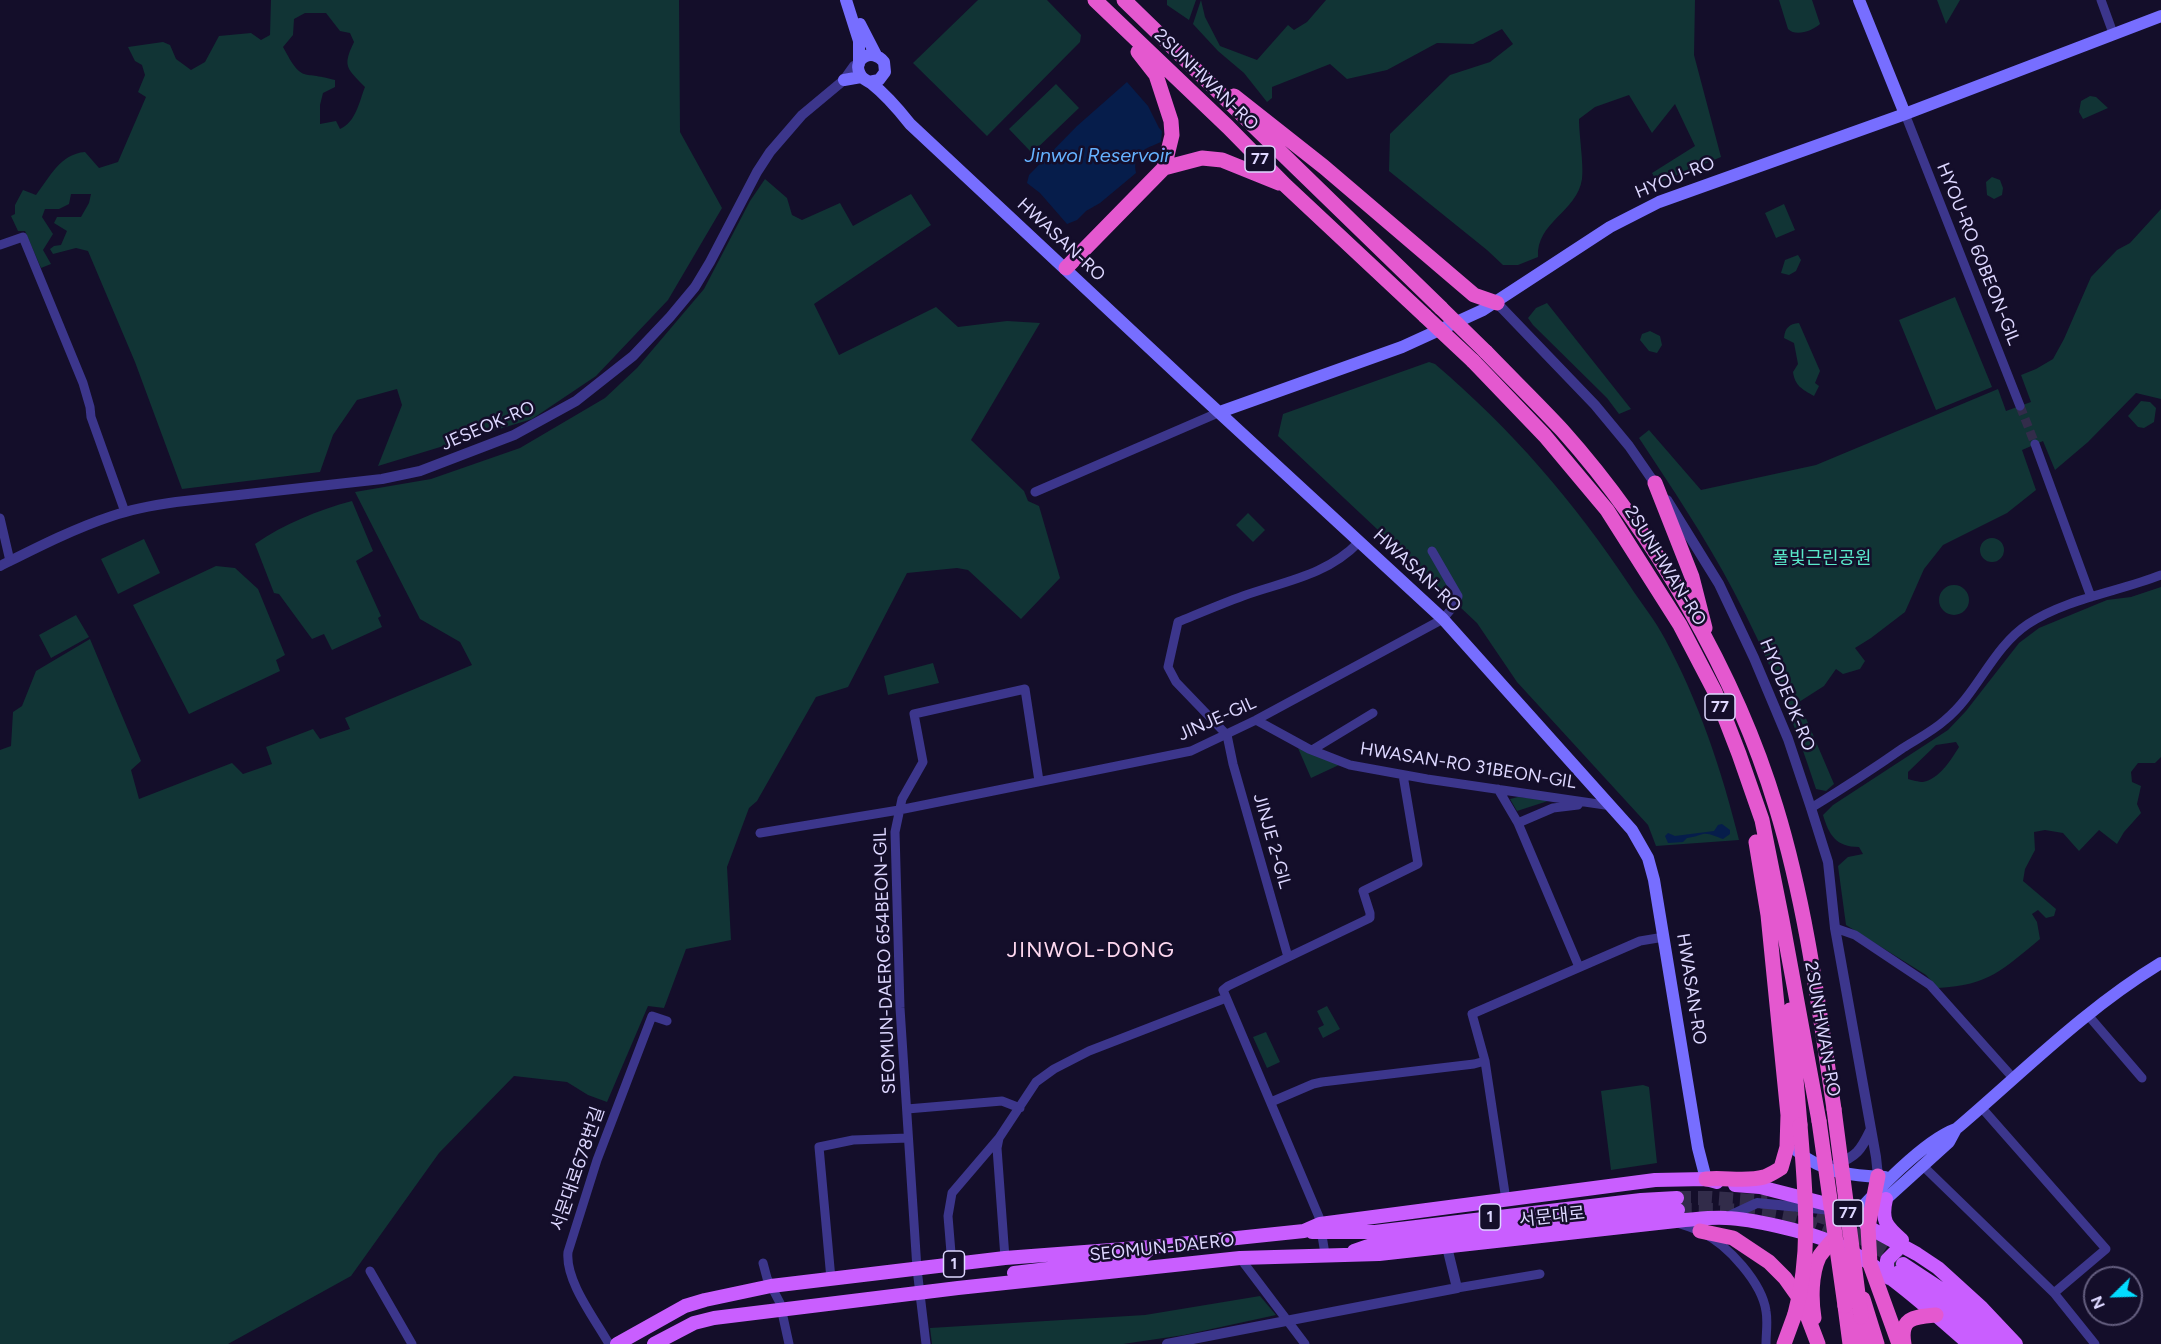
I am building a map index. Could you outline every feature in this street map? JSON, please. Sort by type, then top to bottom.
[{"type":"highway","name":"2SUNHWAN-RO","points":[[1124,0],[1486,352],[1562,431],[1608,487],[1651,548],[1711,648],[1754,747],[1776,806],[1811,950],[1856,1279],[1867,1322],[1865,1344]]},
{"type":"highway","name":"2SUNHWAN-RO","points":[[1100,5],[1228,127],[1285,185],[1473,361],[1545,436],[1607,510],[1680,625],[1714,692],[1762,820],[1819,1121],[1850,1344]]},
{"type":"highway","points":[[1066,268],[1165,166],[1172,135],[1171,121],[1156,75],[1100,5]]},
{"type":"highway","points":[[1166,41],[1324,168],[1474,295],[1497,303]]},
{"type":"highway","points":[[1165,166],[1202,158],[1222,160],[1285,185]]},
{"type":"highway","points":[[1654,483],[1692,577],[1711,648]]},
{"type":"highway","points":[[1739,754],[1766,905],[1794,1120],[1805,1184],[1806,1259],[1803,1285],[1784,1344]]},
{"type":"highway","points":[[1706,1179],[1763,1177],[1781,1168],[1794,1120],[1782,920]]},
{"type":"highway","points":[[1881,1190],[1868,1227],[1870,1264],[1899,1344]]},
{"type":"highway","points":[[1700,1231],[1733,1238],[1769,1262],[1785,1278],[1802,1302],[1818,1344]]},
{"type":"highway","points":[[1818,1344],[1812,1310],[1813,1289],[1819,1257],[1831,1242]]},
{"type":"highway","points":[[1904,1344],[1902,1333],[1906,1324],[1913,1318],[1936,1315]]},
{"type":"highway","points":[[1867,1322],[1876,1344]]},
{"type":"main road","points":[[848,0],[876,55]]},
{"type":"main road","points":[[848,0],[859,41],[858,69],[865,80],[898,110]]},
{"type":"main road","points":[[1859,0],[1905,114]]},
{"type":"main road","name":"HYOU-RO","points":[[1220,412],[1402,347],[1497,303],[1610,227],[1638,211],[1689,190],[1905,114],[2161,16]]},
{"type":"main road","points":[[844,80],[876,81],[882,78],[885,72],[882,58],[876,55],[864,57],[859,64]]},
{"type":"main road","points":[[882,78],[898,110]]},
{"type":"main road","name":"HWASAN-RO","points":[[898,110],[910,124],[1186,382],[1443,619],[1632,830],[1648,858],[1654,880],[1698,1148],[1706,1179]]},
{"type":"main road","points":[[1831,1242],[1858,1212],[1943,1134],[1956,1129],[2087,1014],[2161,963]]},
{"type":"main road","points":[[1794,1120],[1793,1142],[1798,1152],[1817,1165],[1847,1174],[1881,1190],[1910,1177],[1949,1142],[1956,1129]]},
{"type":"main road","points":[[1881,1190],[1910,1177]]},
{"type":"main road","name":"SEOMUN-DAERO","points":[[617,1344],[685,1306],[771,1286],[1005,1258],[1151,1247],[1304,1231],[1655,1180],[1706,1179],[1731,1185],[1760,1187],[1858,1212]]},
{"type":"main road","points":[[1881,1190],[1884,1219],[1889,1228],[1917,1254]]},
{"type":"main road","name":"SEOMUN-DAERO","points":[[1320,1229],[1375,1232],[1641,1200],[1676,1210]]},
{"type":"main road","name":"SEOMUN-DAERO","points":[[654,1344],[694,1323],[781,1309],[1240,1258],[1346,1254],[1369,1245],[1425,1236],[1676,1210]]},
{"type":"main road","name":"서문대로","points":[[1346,1254],[1379,1254],[1447,1247],[1676,1210],[1725,1218]]},
{"type":"main road","points":[[1858,1212],[1868,1227],[1938,1268],[2016,1344]]},
{"type":"main road","points":[[1812,1236],[1858,1212]]},
{"type":"main road","points":[[1725,1218],[1752,1221],[1831,1242],[1870,1264],[1897,1272],[1947,1293],[2000,1344]]},
{"type":"main road","points":[[1902,1245],[1887,1260],[1887,1271],[1897,1272],[1934,1299],[1983,1344]]},
{"type":"main road","points":[[977,1286],[962,1285],[960,1281],[1140,1258],[1151,1247]]},
{"type":"main road","points":[[1897,1272],[1936,1315],[1969,1344]]},
{"type":"street","points":[[2101,0],[2113,33]]},
{"type":"street","name":"JESEOK-RO","points":[[5,563],[91,523],[125,512],[176,502],[382,479],[412,473],[484,448],[556,414],[611,375],[633,356],[670,316],[695,287],[770,152],[802,115],[844,80],[854,66],[859,64]]},
{"type":"street","name":"HYOU-RO 60BEON-GIL","points":[[1905,114],[2020,406]]},
{"type":"street","points":[[0,245],[24,237],[83,383],[91,417],[125,512]]},
{"type":"street","name":"HYODEOK-RO","points":[[1497,303],[1595,405],[1629,446],[1719,584],[1754,658],[1788,739],[1828,862],[1834,928],[1881,1190]]},
{"type":"street","points":[[1035,492],[1220,412]]},
{"type":"street","points":[[2035,444],[2091,597]]},
{"type":"street","points":[[0,518],[5,563]]},
{"type":"street","points":[[1227,735],[1171,675],[1168,667],[1178,622],[1243,596],[1308,576],[1345,557],[1359,542]]},
{"type":"street","points":[[1432,551],[1458,596],[1457,602],[1443,619]]},
{"type":"street","points":[[1811,808],[1946,720],[1966,698],[2005,644],[2027,625],[2043,616],[2091,597],[2125,589],[2161,576]]},
{"type":"street","name":"JINJE-GIL","points":[[760,834],[899,810],[1182,754],[1256,720],[1443,619]]},
{"type":"street","name":"SEOMUN-DAERO 654BEON-GIL","points":[[926,1344],[917,1269],[900,1008],[895,832],[902,799],[923,762],[914,714],[1024,689],[1039,781]]},
{"type":"street","points":[[1312,750],[1373,713]]},
{"type":"street","name":"HWASAN-RO 31BEON-GIL","points":[[1256,720],[1312,750],[1350,765],[1612,806]]},
{"type":"street","name":"JINJE 2-GIL","points":[[1227,735],[1233,764],[1288,957]]},
{"type":"street","points":[[1324,1254],[1319,1217],[1223,990],[1370,918],[1363,891],[1418,864],[1403,775]]},
{"type":"street","points":[[1498,789],[1518,823],[1579,967]]},
{"type":"street","points":[[1518,823],[1553,808],[1593,803]]},
{"type":"street","points":[[1834,928],[1855,935],[1930,985],[2014,1078]]},
{"type":"street","points":[[1506,1200],[1485,1061],[1472,1014],[1640,941],[1664,937]]},
{"type":"street","points":[[952,1265],[948,1216],[950,1199],[955,1188],[999,1138],[1036,1082],[1054,1069],[1089,1051],[1226,998]]},
{"type":"street","points":[[2087,1014],[2142,1078]]},
{"type":"street","name":"서문대로678번길","points":[[609,1344],[572,1278],[567,1263],[568,1252],[597,1160],[652,1016],[667,1021]]},
{"type":"street","points":[[1271,1102],[1322,1082],[1485,1061]]},
{"type":"street","points":[[907,1109],[1002,1101],[1020,1108]]},
{"type":"street","points":[[1981,1107],[2106,1249],[2054,1293]]},
{"type":"street","points":[[1817,1165],[1836,1164],[1854,1156],[1862,1147],[1870,1131]]},
{"type":"street","points":[[831,1278],[819,1147],[853,1140],[908,1137]]},
{"type":"street","points":[[999,1138],[997,1148],[1005,1258]]},
{"type":"street","points":[[1923,1166],[2054,1293],[2095,1344]]},
{"type":"street","points":[[1725,1218],[1757,1203],[1858,1212],[1881,1190]]},
{"type":"street","points":[[1676,1210],[1700,1231],[1711,1237],[1751,1276],[1761,1294],[1767,1313],[1766,1344]]},
{"type":"street","points":[[1447,1247],[1457,1288]]},
{"type":"street","points":[[1240,1258],[1305,1344]]},
{"type":"street","points":[[763,1263],[780,1303],[789,1344]]},
{"type":"street","points":[[370,1271],[412,1344]]},
{"type":"street","points":[[1167,1344],[1540,1274]]},
{"type":"green space","points":[[271,0],[679,0],[680,132],[722,208],[668,300],[596,376],[532,419],[378,466],[402,405],[397,389],[357,400],[333,435],[320,472],[182,489],[135,362],[88,251],[76,248],[53,254],[50,249],[61,245],[67,231],[54,223],[57,217],[81,217],[91,194],[71,194],[69,204],[59,209],[45,209],[42,217],[53,234],[43,250],[51,264],[41,268],[25,231],[18,231],[11,216],[15,214],[15,205],[23,190],[36,195],[56,168],[69,157],[85,152],[99,168],[118,162],[146,97],[138,92],[145,75],[142,65],[135,61],[128,47],[163,42],[170,45],[176,59],[191,70],[205,62],[219,36],[251,33],[261,40],[270,35]],"holes":[[[305,13],[326,13],[340,31],[350,33],[354,42],[348,57],[348,67],[365,87],[353,117],[340,129],[336,121],[320,124],[320,105],[323,93],[335,87],[335,80],[303,74],[283,47],[293,35],[294,19]]]},
{"type":"green space","points":[[978,0],[1047,0],[1081,35],[1080,42],[987,136],[913,63]]},
{"type":"green space","points":[[1167,0],[1196,0],[1189,20],[1167,5]]},
{"type":"green space","points":[[1201,0],[1205,17],[1220,46],[1257,60],[1288,25],[1294,30],[1307,22],[1326,0],[1695,0],[1694,55],[1721,157],[1658,183],[1652,173],[1695,146],[1675,104],[1652,133],[1629,95],[1595,107],[1579,119],[1582,179],[1579,190],[1543,235],[1538,257],[1518,265],[1503,265],[1389,171],[1390,134],[1450,75],[1490,62],[1513,44],[1502,29],[1473,44],[1437,43],[1387,70],[1347,79],[1330,64],[1272,87],[1272,98],[1267,102],[1244,73],[1218,51],[1193,24]]},
{"type":"green space","points":[[1779,0],[1812,0],[1820,24],[1804,32],[1791,31],[1788,29]]},
{"type":"green space","points":[[1937,0],[1960,0],[1946,24]]},
{"type":"green space","points":[[1056,84],[1079,108],[1032,153],[1009,129]]},
{"type":"green space","points":[[2090,96],[2096,97],[2108,108],[2083,119],[2079,112],[2081,101]]},
{"type":"green space","points":[[1992,177],[2000,180],[2003,188],[2002,195],[1994,199],[1987,195],[1986,182]]},
{"type":"green space","points":[[765,179],[787,198],[792,215],[802,220],[840,203],[853,226],[911,194],[931,225],[814,304],[839,355],[936,307],[958,327],[1007,321],[1040,323],[971,440],[1024,491],[1028,501],[1039,506],[1060,578],[1021,619],[968,570],[957,568],[907,573],[848,687],[816,697],[757,801],[749,808],[727,867],[731,940],[686,949],[664,1008],[648,1006],[607,1102],[588,1095],[567,1082],[514,1076],[439,1153],[351,1276],[228,1344],[0,1344],[0,750],[11,746],[13,712],[22,706],[36,671],[90,639],[141,761],[131,770],[139,799],[232,763],[243,774],[272,764],[266,747],[313,729],[320,739],[350,729],[345,718],[472,665],[460,642],[420,619],[355,492],[431,479],[520,448],[605,398],[637,368],[704,289],[750,201]]},
{"type":"green space","points":[[1784,204],[1795,230],[1776,238],[1765,213]]},
{"type":"green space","name":"풀빛근린공원","points":[[2161,209],[2161,399],[2136,393],[2088,442],[2055,470],[2043,441],[2022,450],[2036,490],[2007,513],[1943,545],[1924,569],[1905,612],[1855,648],[1865,661],[1860,669],[1843,674],[1836,669],[1824,686],[1799,702],[1834,784],[1826,791],[1816,789],[1779,688],[1745,614],[1700,532],[1639,438],[1649,430],[1701,490],[1816,465],[1998,389],[2006,411],[2031,402],[2021,375],[2053,359],[2091,277],[2117,250],[2130,243]]},
{"type":"green space","points":[[1798,255],[1801,260],[1796,271],[1789,275],[1781,273],[1785,260]]},
{"type":"green space","points":[[1955,297],[1992,387],[1936,410],[1899,320]]},
{"type":"green space","points":[[1547,303],[1631,409],[1619,414],[1607,398],[1533,325],[1528,318],[1536,308]]},
{"type":"green space","points":[[1799,323],[1820,371],[1815,383],[1819,386],[1814,396],[1795,381],[1793,372],[1798,364],[1794,343],[1784,338],[1788,327]]},
{"type":"green space","points":[[1650,331],[1660,336],[1662,345],[1657,353],[1649,351],[1640,340],[1642,334]]},
{"type":"green space","points":[[1429,362],[1435,364],[1463,389],[1540,468],[1586,524],[1657,625],[1689,687],[1699,712],[1725,788],[1739,840],[1656,846],[1648,825],[1517,682],[1477,623],[1278,436],[1283,414]]},
{"type":"green space","points":[[2141,401],[2150,402],[2156,408],[2154,422],[2144,428],[2138,427],[2128,416]]},
{"type":"green space","points":[[352,501],[373,551],[356,561],[381,616],[378,618],[382,627],[332,650],[324,634],[312,639],[279,594],[274,593],[255,544],[302,518]]},
{"type":"green space","points":[[1248,513],[1265,530],[1253,542],[1236,525]]},
{"type":"green space","points":[[1992,538],[2000,542],[2004,550],[2000,558],[1992,562],[1984,558],[1980,550],[1984,542]]},
{"type":"green space","points":[[144,539],[160,573],[118,594],[101,559]]},
{"type":"green space","points":[[216,566],[235,568],[258,589],[285,655],[276,660],[280,671],[189,714],[133,605]]},
{"type":"green space","points":[[1954,585],[1965,589],[1969,600],[1965,611],[1954,615],[1943,611],[1939,600],[1943,589]]},
{"type":"green space","points":[[2161,587],[2161,757],[2155,763],[2138,763],[2131,772],[2132,782],[2141,786],[2137,804],[2141,813],[2124,832],[2117,844],[2099,830],[2079,851],[2063,833],[2045,830],[2034,832],[2035,850],[2025,869],[2023,881],[2056,909],[2054,916],[2046,918],[2038,910],[2032,914],[2037,922],[2040,939],[1994,974],[1971,983],[1938,988],[1926,975],[1846,925],[1838,866],[1848,857],[1863,854],[1859,847],[1839,842],[1831,834],[1823,815],[1833,805],[1948,730],[1966,711],[2019,643],[2039,628],[2107,600],[2131,597]],"holes":[[[1956,742],[1959,747],[1944,768],[1934,777],[1923,782],[1908,779],[1908,772],[1936,745]]]},
{"type":"green space","points":[[76,615],[89,637],[51,658],[39,635]]},
{"type":"green space","points":[[933,663],[939,683],[888,695],[884,676]]},
{"type":"green space","points":[[1298,748],[1341,764],[1311,778]]},
{"type":"green space","points":[[1518,797],[1551,800],[1517,811],[1510,799]]},
{"type":"green space","points":[[1327,1006],[1340,1029],[1323,1038],[1318,1028],[1324,1025],[1317,1011]]},
{"type":"green space","points":[[1266,1032],[1280,1062],[1267,1068],[1253,1037]]},
{"type":"green space","points":[[1643,1085],[1649,1087],[1657,1163],[1611,1170],[1601,1091]]},
{"type":"green space","points":[[1260,1296],[1276,1315],[1184,1335],[1123,1344],[932,1344],[930,1328],[1145,1315]]},
{"type":"water","name":"Jinwol Reservoir","points":[[1127,82],[1148,106],[1162,131],[1161,142],[1141,152],[1136,160],[1136,173],[1077,220],[1067,224],[1040,193],[1027,183],[1029,175],[1077,126]]},
{"type":"water","points":[[1722,824],[1730,830],[1730,834],[1723,839],[1703,834],[1687,838],[1683,842],[1668,843],[1665,836],[1668,833],[1675,836],[1714,831],[1718,825]]},
{"type":"tunnel","points":[[2020,406],[2035,444]]},
{"type":"tunnel","points":[[1677,1198],[1767,1202]]},
{"type":"tunnel","points":[[1797,1208],[1835,1221],[1899,1261]]},
{"type":"tunnel","points":[[1678,1210],[1741,1211],[1784,1216],[1824,1228],[1842,1238]]},
{"type":"district","name":"JINWOL-DONG","points":[[1091,951]]}]
